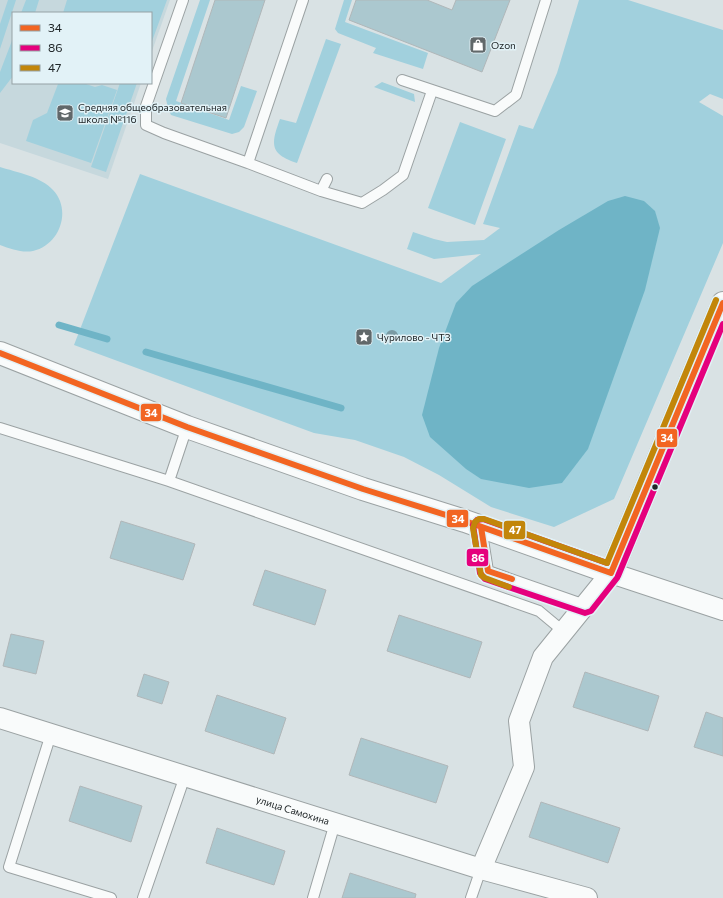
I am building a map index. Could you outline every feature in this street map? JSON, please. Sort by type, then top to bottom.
[{"type":"street","points":[[481,869],[524,767],[519,721],[542,657],[611,573],[723,303]]},
{"type":"street","points":[[0,353],[187,426],[364,489],[481,527],[611,573],[723,610]]},
{"type":"street","name":"улица Самохина","points":[[0,718],[481,869],[575,896]]},
{"type":"lane","points":[[183,0],[146,106],[146,125],[164,133],[248,162],[321,191],[362,203],[403,175],[432,91]]},
{"type":"lane","points":[[248,162],[303,0]]},
{"type":"lane","points":[[402,80],[495,112],[516,95],[546,0]]},
{"type":"lane","points":[[321,191],[327,179]]},
{"type":"lane","points":[[169,480],[187,426]]},
{"type":"lane","points":[[0,428],[169,480],[539,611],[564,631]]},
{"type":"lane","points":[[481,527],[488,571],[585,605]]},
{"type":"lane","points":[[51,734],[9,867],[111,898]]},
{"type":"lane","points":[[143,898],[185,776]]},
{"type":"lane","points":[[313,898],[335,823]]},
{"type":"lane","points":[[471,898],[481,869]]},
{"type":"shaded area","name":"Средняя общеобразовательная школа №116","points":[[0,0],[170,0],[152,51],[152,12],[12,12],[12,84],[141,84],[108,179],[0,143]]},
{"type":"shaded area","points":[[8,0],[16,0],[0,49],[0,24]]},
{"type":"shaded area","points":[[26,0],[39,0],[35,12],[21,12]]},
{"type":"shaded area","points":[[67,0],[167,0],[152,41],[152,12],[63,12]]},
{"type":"shaded area","points":[[200,0],[210,0],[176,101],[229,120],[241,86],[257,91],[244,127],[239,132],[232,134],[171,115],[168,108],[166,99]]},
{"type":"shaded area","points":[[344,0],[352,0],[345,22],[428,53],[423,69],[373,53],[376,48],[338,33],[335,29]]},
{"type":"shaded area","points":[[579,0],[628,0],[723,30],[723,99],[710,94],[699,102],[723,116],[723,243],[614,499],[554,527],[491,507],[439,475],[404,457],[355,440],[314,433],[74,345],[140,174],[441,283],[481,254],[434,259],[407,249],[413,232],[447,242],[484,240],[500,228],[483,224],[519,125],[533,129],[557,73]]},
{"type":"shaded area","points":[[326,39],[341,44],[297,163],[288,160],[277,152],[274,142],[275,135],[280,119],[296,123]]},
{"type":"shaded area","points":[[12,41],[12,77],[0,93],[0,72]]},
{"type":"shaded area","points":[[382,82],[414,94],[415,102],[374,87]]},
{"type":"shaded area","points":[[58,84],[86,84],[95,87],[102,85],[117,90],[91,163],[26,141],[33,120],[47,113]]},
{"type":"shaded area","points":[[120,84],[137,84],[106,172],[91,167]]},
{"type":"shaded area","points":[[460,122],[506,139],[475,225],[428,208]]},
{"type":"shaded area","points":[[0,167],[36,178],[48,185],[59,198],[62,207],[60,226],[50,242],[42,247],[33,251],[21,251],[0,245]]},
{"type":"shaded area","points":[[625,196],[644,201],[655,211],[660,228],[645,290],[588,449],[562,483],[529,488],[481,479],[466,469],[430,437],[422,415],[439,348],[456,303],[472,286],[559,230],[608,201]]},
{"type":"building","points":[[215,0],[265,0],[226,118],[181,103]]},
{"type":"building","points":[[356,0],[427,0],[452,10],[456,0],[510,0],[482,72],[349,20]]},
{"type":"building","points":[[121,521],[195,544],[183,580],[110,558]]},
{"type":"building","points":[[265,570],[326,590],[315,625],[253,605]]},
{"type":"building","points":[[399,615],[482,642],[470,678],[387,651]]},
{"type":"building","points":[[11,634],[44,641],[36,674],[3,666]]},
{"type":"building","points":[[585,672],[659,696],[648,731],[573,707]]},
{"type":"building","points":[[144,674],[169,682],[162,704],[137,696]]},
{"type":"building","points":[[217,695],[286,718],[274,754],[205,731]]},
{"type":"building","points":[[706,712],[723,718],[723,756],[694,747]]},
{"type":"building","points":[[361,738],[448,766],[436,803],[349,775]]},
{"type":"building","points":[[80,786],[142,806],[131,842],[69,821]]},
{"type":"building","points":[[541,802],[620,828],[608,863],[529,837]]},
{"type":"building","points":[[217,828],[285,851],[274,885],[206,863]]},
{"type":"building","points":[[350,873],[416,894],[415,898],[342,898]]},
{"type":"waterway","points":[[59,325],[107,339]]},
{"type":"waterway","points":[[146,352],[341,408]]},
{"type":"transit line","name":"47","points":[[509,587],[481,575],[473,528],[475,522],[479,519],[484,519],[607,563],[716,300]]},
{"type":"transit line","name":"34","points":[[611,573],[723,303]]},
{"type":"transit line","name":"86","points":[[618,576],[723,324]]},
{"type":"transit line","name":"34","points":[[0,353],[187,427],[363,489],[465,521],[611,573]]},
{"type":"transit line","name":"86","points":[[607,563],[483,519],[477,520],[473,525],[480,573],[485,579],[585,613],[591,611],[617,578]]},
{"type":"transit line","name":"34","points":[[481,527],[488,571],[512,579]]},
{"type":"place","name":"Ozon","points":[[478,45]]},
{"type":"place","name":"Средняя общеобразовательная школа №116","points":[[65,113]]},
{"type":"place","name":"Чурилово - ЧТЗ","points":[[364,337]]}]
